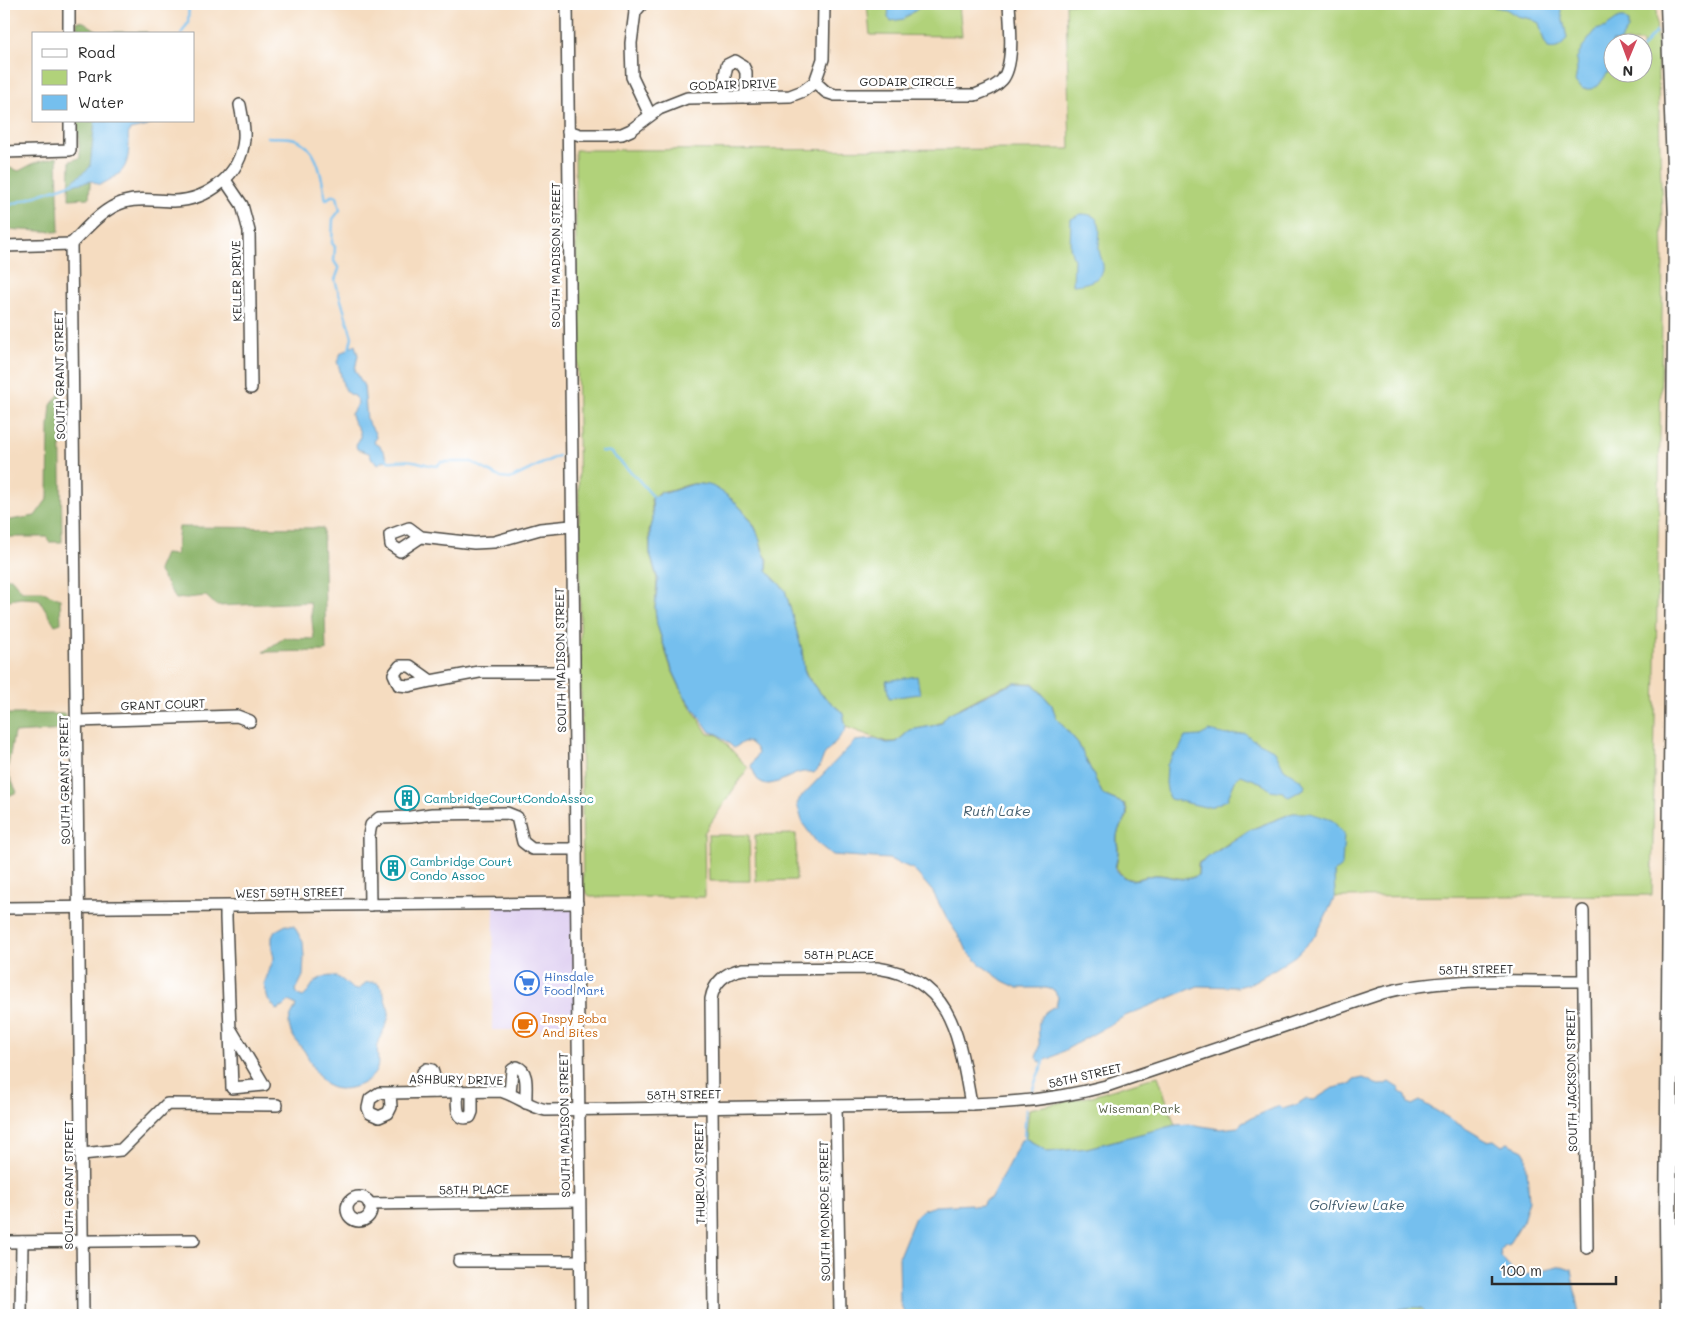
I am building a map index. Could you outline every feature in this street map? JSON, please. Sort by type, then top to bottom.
[{"type":"highway","points":[[1669,4],[1677,221],[1668,1222],[1669,1315]]},
{"type":"street","points":[[69,4],[69,32]]},
{"type":"street","name":"SOUTH MADISON STREET","points":[[567,4],[571,526],[581,1315]]},
{"type":"street","points":[[815,82],[824,60],[824,4]]},
{"type":"street","name":"GODAIR CIRCLE","points":[[815,82],[826,92],[835,95],[975,95],[991,89],[1002,80],[1008,68],[1010,52],[1009,4]]},
{"type":"street","points":[[637,7],[631,43],[632,78],[650,115]]},
{"type":"street","points":[[725,97],[725,70],[727,65],[735,61],[744,66],[746,72],[746,97]]},
{"type":"street","name":"GODAIR DRIVE","points":[[568,132],[580,135],[622,134],[636,127],[650,115],[672,103],[687,98],[790,96],[803,91],[815,82]]},
{"type":"street","points":[[4,246],[71,244],[104,212],[117,205],[141,199],[173,201],[187,199],[214,189],[234,169],[243,146],[244,135],[240,105]]},
{"type":"street","points":[[4,152],[70,150],[70,122]]},
{"type":"street","name":"KELLER DRIVE","points":[[225,180],[242,205],[249,231],[251,388]]},
{"type":"street","name":"SOUTH GRANT STREET","points":[[71,244],[83,1315]]},
{"type":"street","points":[[421,537],[489,543],[540,529],[571,526]]},
{"type":"street","points":[[431,681],[479,672],[574,672]]},
{"type":"street","name":"GRANT COURT","points":[[77,721],[237,716],[250,721]]},
{"type":"street","points":[[370,905],[368,835],[371,825],[379,818],[432,814],[507,813],[517,817],[523,842],[532,849],[576,849]]},
{"type":"street","name":"WEST 59TH STREET","points":[[4,908],[577,903]]},
{"type":"street","points":[[226,906],[230,1028],[232,1088],[264,1085],[230,1028]]},
{"type":"street","name":"SOUTH JACKSON STREET","points":[[1583,911],[1587,1248]]},
{"type":"street","name":"58TH PLACE","points":[[785,968],[868,967],[894,971],[914,980],[934,994],[948,1013],[957,1033],[971,1104]]},
{"type":"street","name":"THURLOW STREET","points":[[714,1315],[711,999],[713,990],[720,979],[736,970],[785,968]]},
{"type":"street","name":"58TH STREET","points":[[578,1109],[971,1104],[1029,1101],[1060,1097],[1100,1088],[1382,993],[1406,987],[1450,982],[1583,981]]},
{"type":"street","points":[[510,1094],[512,1070],[517,1067],[521,1068],[524,1071],[526,1102]]},
{"type":"street","points":[[423,1092],[423,1072],[427,1069],[432,1070],[434,1073],[435,1092]]},
{"type":"street","name":"ASHBURY DRIVE","points":[[390,1093],[501,1091],[546,1110],[578,1109]]},
{"type":"street","points":[[458,1092],[458,1113],[460,1117],[465,1118],[470,1117],[472,1112],[472,1092]]},
{"type":"street","points":[[82,1154],[121,1150],[167,1104],[277,1105]]},
{"type":"street","name":"SOUTH MONROE STREET","points":[[836,1106],[840,1315]]},
{"type":"street","name":"58TH PLACE","points":[[369,1204],[579,1201]]},
{"type":"street","points":[[4,1242],[194,1240]]},
{"type":"street","points":[[22,1242],[22,1315]]},
{"type":"street","points":[[459,1261],[580,1262]]},
{"type":"shaded area","points":[[577,903],[579,1029],[492,1030],[494,904]]},
{"type":"green space","points":[[867,4],[959,4],[962,36],[870,35]]},
{"type":"green space","points":[[1066,4],[1656,4],[1663,257],[1652,895],[1335,897],[1334,872],[1293,813],[1249,830],[1198,863],[1198,875],[1187,878],[1155,875],[1134,879],[1126,878],[1116,867],[1118,858],[1117,835],[1127,816],[1125,804],[1103,795],[1078,743],[1056,718],[1052,705],[1033,683],[1014,683],[990,692],[948,714],[941,722],[932,726],[910,730],[896,742],[887,742],[846,727],[843,713],[819,692],[808,677],[804,668],[802,650],[785,590],[767,571],[768,559],[764,554],[758,533],[752,522],[727,495],[711,486],[693,484],[664,492],[660,491],[651,499],[653,521],[649,531],[650,554],[657,579],[655,608],[657,625],[671,668],[684,696],[708,734],[718,735],[748,768],[704,833],[705,897],[590,897],[583,888],[575,150],[1070,149]]},
{"type":"green space","points":[[77,21],[84,22],[99,32],[77,32]]},
{"type":"green space","points":[[77,122],[95,122],[89,198],[69,199],[70,161],[80,158]]},
{"type":"green space","points":[[57,157],[59,232],[4,229],[4,166],[19,171],[34,163]]},
{"type":"green space","points":[[60,393],[62,542],[49,542],[47,537],[4,537],[4,521],[35,516],[48,498],[51,405]]},
{"type":"green space","points":[[179,527],[323,528],[326,651],[263,652],[284,638],[314,639],[310,602],[217,606],[206,596],[176,599],[158,570],[165,554],[176,555]]},
{"type":"green space","points":[[4,578],[11,578],[22,591],[41,591],[60,599],[61,623],[55,625],[39,599],[21,598],[4,601]]},
{"type":"green space","points":[[4,714],[65,714],[65,730],[14,733],[7,771],[17,792],[4,798]]},
{"type":"green space","points":[[796,834],[796,880],[756,881],[755,835]]},
{"type":"green space","points":[[708,835],[749,835],[750,881],[709,881]]},
{"type":"green space","name":"Wiseman Park","points":[[1158,1076],[1175,1125],[1087,1148],[1048,1152],[1026,1138],[1029,1109],[1092,1096]]},
{"type":"green space","points":[[1414,1307],[1422,1308],[1427,1315],[1375,1315],[1390,1311]]},
{"type":"water","points":[[889,4],[924,4],[904,19],[891,21],[888,18]]},
{"type":"water","points":[[1492,4],[1560,4],[1567,38],[1559,47],[1548,48],[1539,23],[1517,16],[1506,9],[1494,7]]},
{"type":"water","points":[[1619,18],[1624,18],[1628,22],[1626,32],[1602,32],[1602,81],[1598,86],[1591,89],[1583,89],[1575,82],[1577,71],[1576,59],[1596,30],[1606,27]]},
{"type":"water","points":[[95,122],[150,122],[148,126],[130,130],[127,161],[122,171],[100,185],[92,181],[71,185],[73,181],[90,167]]},
{"type":"water","points":[[1081,214],[1095,217],[1098,221],[1100,232],[1099,250],[1103,270],[1102,274],[1095,279],[1073,285],[1074,260],[1070,247],[1071,219]]},
{"type":"water","points":[[355,345],[358,355],[355,370],[364,386],[367,420],[375,433],[374,443],[380,446],[388,459],[378,464],[371,458],[369,453],[357,449],[356,445],[360,432],[351,414],[358,403],[355,396],[346,391],[337,362],[341,353]]},
{"type":"water","points":[[693,484],[710,485],[725,494],[738,505],[753,524],[767,559],[767,571],[785,590],[802,650],[807,677],[819,692],[843,713],[845,731],[824,755],[819,768],[814,773],[801,772],[777,782],[763,784],[757,779],[751,766],[758,753],[755,747],[749,742],[743,742],[734,748],[718,734],[710,732],[684,695],[672,669],[657,625],[655,608],[658,579],[650,554],[650,531],[653,520],[652,499],[660,492],[666,493]]},
{"type":"water","points":[[917,676],[920,694],[889,698],[886,681]]},
{"type":"water","name":"Ruth Lake","points":[[1015,683],[1033,684],[1052,705],[1056,718],[1078,743],[1103,795],[1124,804],[1127,814],[1118,831],[1118,854],[1115,868],[1126,878],[1134,880],[1161,875],[1182,879],[1193,878],[1198,875],[1199,863],[1250,830],[1293,813],[1310,813],[1332,820],[1344,834],[1342,865],[1334,872],[1335,897],[1316,935],[1295,956],[1249,984],[1237,987],[1198,986],[1125,1016],[1051,1058],[1040,1062],[1036,1057],[1039,1041],[1039,1022],[1047,1011],[1056,1006],[1058,997],[1054,990],[1046,988],[1018,988],[1003,981],[980,964],[967,951],[933,892],[913,869],[889,859],[832,855],[817,843],[803,824],[797,804],[800,798],[855,741],[875,739],[887,743],[897,742],[910,730],[941,723],[948,714]]},
{"type":"water","points":[[1209,731],[1227,735],[1245,733],[1252,739],[1275,751],[1284,769],[1301,780],[1305,785],[1304,789],[1289,797],[1283,792],[1270,790],[1262,783],[1241,775],[1236,779],[1227,800],[1213,806],[1205,807],[1170,799],[1166,783],[1167,765],[1173,755],[1179,750],[1185,737],[1200,736]]},
{"type":"water","points":[[286,925],[294,926],[303,942],[303,976],[296,990],[298,995],[303,997],[316,981],[329,976],[339,978],[355,990],[361,988],[365,983],[374,982],[380,984],[389,1016],[378,1045],[378,1065],[373,1076],[355,1087],[340,1089],[326,1085],[314,1070],[289,1027],[290,1017],[296,1005],[289,1001],[277,1010],[268,1000],[264,984],[274,958],[272,937],[275,931]]},
{"type":"water","name":"Golfview Lake","points":[[1363,1078],[1379,1085],[1389,1082],[1400,1089],[1399,1091],[1406,1096],[1408,1103],[1412,1105],[1420,1101],[1487,1141],[1494,1140],[1502,1146],[1508,1143],[1523,1150],[1526,1155],[1529,1200],[1523,1221],[1508,1245],[1504,1245],[1500,1250],[1501,1256],[1514,1272],[1521,1276],[1562,1266],[1571,1269],[1579,1315],[1427,1315],[1422,1308],[1410,1308],[1375,1315],[905,1315],[900,1302],[899,1256],[915,1217],[923,1210],[935,1206],[983,1205],[984,1201],[991,1198],[1021,1140],[1027,1139],[1048,1152],[1087,1148],[1175,1125],[1189,1124],[1220,1129],[1239,1127],[1242,1122],[1279,1106],[1282,1109],[1296,1105],[1305,1099],[1314,1100],[1333,1088],[1352,1084],[1354,1080]]},
{"type":"waterway","points":[[182,32],[188,23],[189,4]]},
{"type":"waterway","points":[[1652,36],[1656,32]]},
{"type":"waterway","points":[[267,137],[292,138],[303,144],[310,150],[318,165],[326,200],[331,196],[337,196],[340,210],[333,219],[332,243],[335,247],[334,261],[339,269],[335,280],[352,337],[349,350]]},
{"type":"waterway","points":[[4,207],[76,182]]},
{"type":"waterway","points":[[601,451],[610,452],[656,500]]},
{"type":"waterway","points":[[386,458],[388,461],[410,460],[437,466],[441,462],[472,462],[501,478],[510,479],[558,456]]},
{"type":"waterway","points":[[1031,1095],[1045,1059]]},
{"type":"waterway","points":[[1024,1141],[1026,1109]]},
{"type":"place","name":"CambridgeCourtCondoAssoc","points":[[407,798]]},
{"type":"place","name":"Cambridge Court Condo Assoc","points":[[393,868]]},
{"type":"place","name":"Hinsdale Food Mart","points":[[527,983]]},
{"type":"place","name":"Inspy Boba And Bites","points":[[525,1025]]}]
